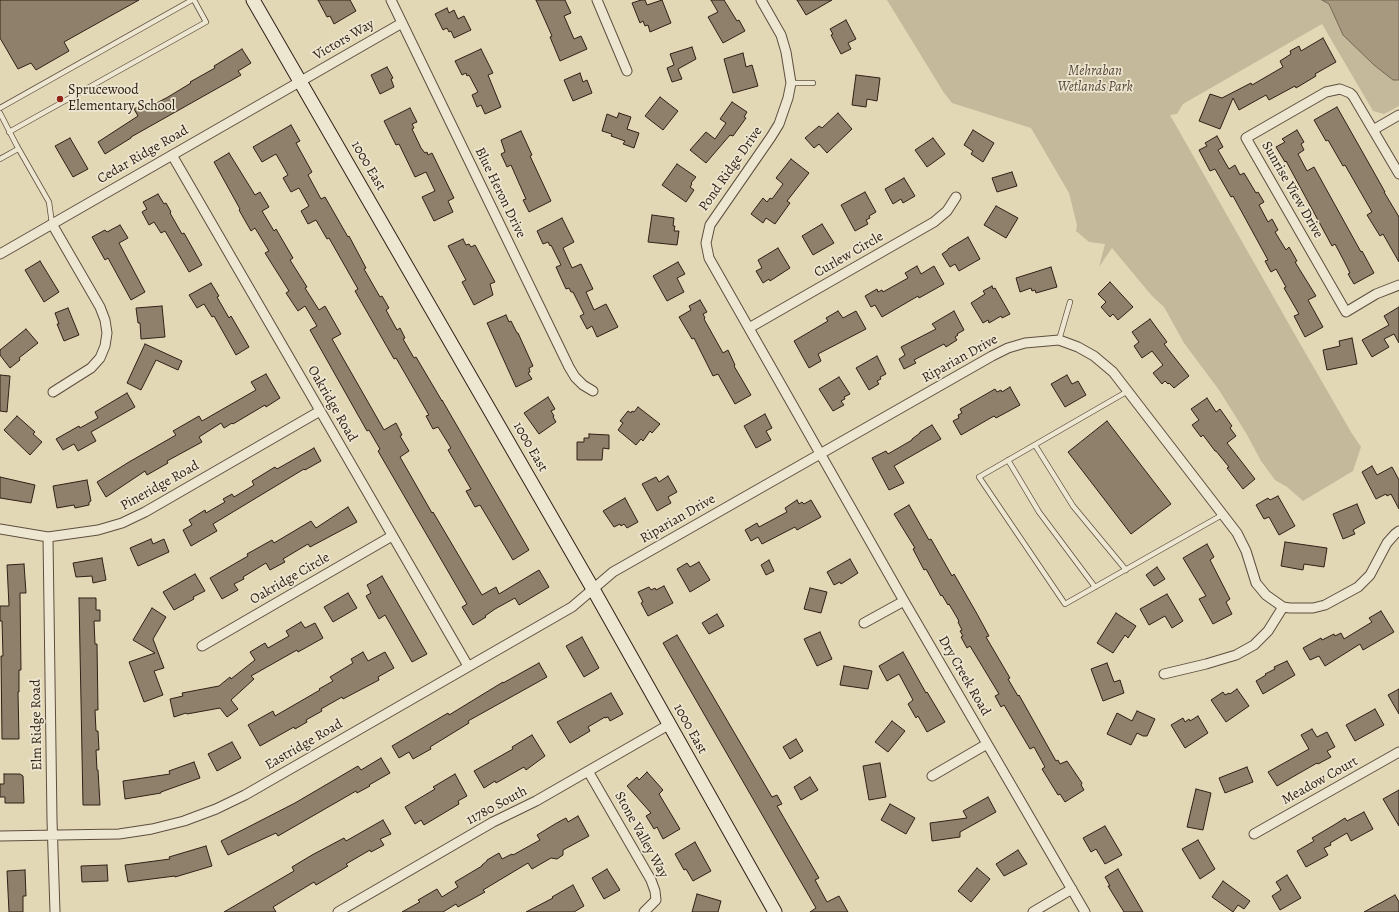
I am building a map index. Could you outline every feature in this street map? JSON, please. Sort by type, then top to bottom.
[{"type":"street","name":"1000 East","points":[[253,0],[593,589],[775,912]]},
{"type":"street","name":"Blue Heron Drive","points":[[391,0],[569,367],[579,381],[593,391]]},
{"type":"street","points":[[597,0],[627,71]]},
{"type":"street","name":"Pond Ridge Drive","points":[[761,0],[781,35],[786,52],[791,83],[788,98],[779,124],[771,137],[710,224],[706,243],[709,258],[820,454]]},
{"type":"street","name":"Victors Way","points":[[300,81],[402,23]]},
{"type":"street","name":"Cedar Ridge Road","points":[[0,254],[300,81]]},
{"type":"street","name":"Sunrise View Drive","points":[[1373,130],[1353,96],[1345,90],[1335,89],[1326,92],[1246,138],[1346,312],[1376,294],[1399,285]]},
{"type":"street","points":[[1399,115],[1373,130],[1399,174]]},
{"type":"street","name":"Oakridge Road","points":[[172,155],[468,666]]},
{"type":"street","name":"Curlew Circle","points":[[749,328],[934,222],[947,211],[956,197]]},
{"type":"street","points":[[52,224],[100,307],[105,320],[107,333],[105,346],[100,358],[91,368],[53,392]]},
{"type":"street","name":"Riparian Drive","points":[[593,589],[613,572],[992,356],[1008,348],[1025,344],[1059,340],[1078,347],[1094,356],[1113,372],[1237,533],[1246,551],[1256,583],[1266,595],[1283,607]]},
{"type":"street","name":"Pineridge Road","points":[[0,529],[48,537],[98,530],[122,523],[145,512],[320,410]]},
{"type":"street","name":"Dry Creek Road","points":[[820,454],[1085,912]]},
{"type":"street","points":[[1164,674],[1221,660],[1254,644],[1268,631],[1283,607],[1313,608],[1325,605],[1358,587],[1370,575],[1387,543],[1399,531]]},
{"type":"street","name":"Oakridge Circle","points":[[202,646],[392,536]]},
{"type":"street","name":"Elm Ridge Road","points":[[48,537],[55,912]]},
{"type":"street","name":"Eastridge Road","points":[[0,836],[119,834],[184,821],[216,809],[245,795],[572,607],[593,589]]},
{"type":"street","points":[[864,623],[904,601]]},
{"type":"street","name":"11780 South","points":[[338,912],[487,826],[536,801],[670,724]]},
{"type":"street","points":[[932,776],[987,744]]},
{"type":"street","name":"Meadow Court","points":[[1254,834],[1399,752]]},
{"type":"street","name":"Stone Valley Way","points":[[588,771],[651,880],[655,891],[656,900],[644,912]]},
{"type":"street","points":[[1033,912],[1072,889]]},
{"type":"lane","points":[[0,108],[193,0],[206,22],[10,132]]},
{"type":"lane","points":[[791,83],[813,83]]},
{"type":"lane","points":[[0,113],[18,149],[49,202],[52,224]]},
{"type":"lane","points":[[0,159],[18,149]]},
{"type":"lane","points":[[1059,340],[1070,302]]},
{"type":"lane","points":[[1128,391],[979,477],[1065,604],[1222,515]]},
{"type":"lane","points":[[1035,445],[1073,506],[1126,570]]},
{"type":"lane","points":[[1008,460],[1039,512],[1095,587]]},
{"type":"green space","name":"Mehraban Wetlands Park","points":[[887,0],[1399,0],[1399,106],[1384,114],[1373,111],[1322,24],[1183,104],[1177,114],[1170,115],[1298,340],[1361,447],[1353,471],[1303,501],[1287,487],[1275,480],[1261,461],[1246,433],[1219,390],[1184,343],[1164,307],[1152,296],[1112,248],[1099,267],[1105,244],[1089,242],[1076,231],[1077,225],[1069,193],[1031,128],[952,103],[944,93]]},
{"type":"shaded area","points":[[1322,0],[1399,0],[1399,80],[1393,80],[1374,65],[1343,35],[1329,4]]},
{"type":"building","name":"Sprucewood Elementary School","points":[[0,0],[139,0],[64,42],[69,51],[36,70],[31,63],[18,69],[0,38]]},
{"type":"building","points":[[318,0],[350,0],[356,11],[334,24],[330,16],[327,17]]},
{"type":"building","points":[[536,0],[565,0],[571,13],[564,16],[574,39],[581,36],[587,49],[560,61],[550,37],[552,36]]},
{"type":"building","points":[[645,0],[647,5],[662,0],[671,23],[650,32],[648,25],[645,26],[643,21],[640,23],[632,3]]},
{"type":"building","points":[[711,0],[724,0],[737,21],[739,20],[745,31],[723,43],[708,17],[718,12]]},
{"type":"building","points":[[797,0],[832,0],[806,15]]},
{"type":"building","points":[[447,8],[449,13],[454,10],[458,19],[464,16],[471,30],[454,38],[451,31],[449,32],[447,28],[443,30],[435,14]]},
{"type":"building","points":[[846,20],[856,39],[848,43],[851,49],[841,54],[831,35],[833,34],[830,29]]},
{"type":"building","points":[[1323,38],[1336,62],[1315,74],[1316,76],[1296,88],[1295,86],[1269,100],[1266,95],[1239,110],[1233,98],[1220,129],[1199,121],[1210,94],[1222,98],[1251,83],[1252,85],[1283,67],[1280,61],[1291,54],[1290,51],[1299,46],[1301,51]]},
{"type":"building","points":[[692,47],[696,59],[678,69],[682,79],[672,82],[667,68],[674,65],[670,54]]},
{"type":"building","points":[[242,49],[251,63],[238,71],[241,75],[131,137],[105,154],[98,142],[138,116],[134,109],[144,103],[147,108],[168,97],[191,83],[190,82],[215,68],[214,66]]},
{"type":"building","points":[[481,49],[493,73],[488,75],[501,107],[485,114],[481,105],[477,107],[472,95],[478,92],[469,75],[467,76],[466,73],[462,75],[455,61]]},
{"type":"building","points":[[743,53],[746,67],[752,65],[758,86],[733,93],[724,59]]},
{"type":"building","points":[[387,67],[393,78],[391,79],[394,87],[380,94],[371,75]]},
{"type":"building","points":[[580,73],[583,82],[587,80],[592,93],[573,101],[564,80]]},
{"type":"building","points":[[856,75],[880,78],[877,101],[867,99],[866,107],[852,105]]},
{"type":"building","points":[[660,97],[678,111],[663,130],[645,116]]},
{"type":"building","points":[[732,102],[747,112],[744,117],[746,118],[733,136],[730,135],[706,163],[690,150],[706,132],[715,139],[726,123],[720,119]]},
{"type":"building","points":[[1337,107],[1399,217],[1399,262],[1383,234],[1380,236],[1367,215],[1372,212],[1345,165],[1343,166],[1314,120]]},
{"type":"building","points":[[410,108],[417,122],[412,124],[414,128],[412,129],[421,148],[425,153],[427,152],[428,155],[432,153],[454,198],[448,201],[453,212],[434,221],[422,197],[435,191],[426,172],[415,177],[399,144],[396,145],[384,121]]},
{"type":"building","points":[[619,113],[631,117],[627,129],[639,133],[634,148],[623,144],[625,141],[611,136],[612,134],[602,131],[607,114],[617,118]]},
{"type":"building","points":[[838,113],[852,129],[827,153],[819,144],[814,148],[805,138],[819,126],[822,128]]},
{"type":"building","points":[[291,125],[300,141],[296,143],[312,172],[308,175],[321,199],[325,197],[348,237],[349,236],[366,268],[364,269],[380,297],[382,296],[389,308],[386,310],[397,330],[400,328],[405,338],[403,339],[414,358],[416,357],[442,400],[529,550],[513,560],[480,505],[475,507],[466,491],[471,489],[448,450],[451,448],[438,427],[433,429],[426,416],[429,415],[396,358],[394,359],[355,291],[358,289],[329,238],[327,239],[316,220],[308,224],[301,211],[309,206],[299,188],[291,192],[283,178],[288,175],[276,154],[262,162],[253,147]]},
{"type":"building","points":[[973,130],[994,143],[983,162],[971,154],[973,151],[964,145]]},
{"type":"building","points":[[1297,130],[1304,142],[1301,144],[1304,150],[1298,154],[1307,171],[1314,167],[1374,273],[1354,284],[1335,244],[1332,246],[1286,161],[1285,162],[1276,147],[1285,142],[1282,139]]},
{"type":"building","points":[[521,131],[532,155],[530,156],[551,201],[529,212],[523,200],[526,199],[511,165],[507,167],[501,154],[505,152],[501,140]]},
{"type":"building","points":[[1217,136],[1223,147],[1218,150],[1229,169],[1235,165],[1240,175],[1244,173],[1256,193],[1258,192],[1264,202],[1259,205],[1268,222],[1272,219],[1278,230],[1275,232],[1286,250],[1289,247],[1297,261],[1295,262],[1316,296],[1308,300],[1323,327],[1305,337],[1294,316],[1299,314],[1284,288],[1286,287],[1276,269],[1271,272],[1265,261],[1268,260],[1233,196],[1231,197],[1215,169],[1210,171],[1199,150],[1207,146],[1205,143]]},
{"type":"building","points":[[70,138],[88,169],[73,177],[55,146]]},
{"type":"building","points":[[933,138],[945,154],[927,167],[915,150]]},
{"type":"building","points":[[229,153],[255,195],[260,192],[269,207],[262,211],[274,231],[276,229],[293,258],[290,260],[307,287],[305,288],[319,310],[325,306],[341,334],[332,339],[384,430],[396,423],[402,435],[400,436],[409,451],[400,457],[482,595],[496,587],[499,594],[539,570],[549,587],[519,605],[515,598],[495,609],[473,625],[462,607],[467,604],[378,451],[380,449],[369,430],[367,431],[310,330],[317,326],[305,306],[298,311],[286,293],[289,291],[265,253],[269,251],[255,228],[251,231],[214,162]]},
{"type":"building","points":[[791,159],[809,173],[787,201],[790,203],[775,224],[766,218],[763,223],[751,214],[763,198],[767,202],[770,198],[772,199],[783,184],[776,178]]},
{"type":"building","points":[[677,164],[696,177],[691,183],[692,184],[690,187],[694,190],[686,202],[662,185]]},
{"type":"building","points":[[1012,172],[1017,186],[997,192],[992,178]]},
{"type":"building","points":[[904,178],[915,196],[903,203],[901,199],[893,204],[885,189]]},
{"type":"building","points":[[865,192],[876,212],[869,216],[870,218],[866,220],[868,224],[855,231],[841,205]]},
{"type":"building","points":[[158,194],[164,204],[166,203],[182,234],[184,233],[202,265],[189,272],[165,231],[161,233],[154,222],[149,225],[142,212],[147,209],[143,202]]},
{"type":"building","points":[[996,206],[1018,218],[1006,238],[984,225]]},
{"type":"building","points":[[652,215],[674,218],[674,231],[679,231],[677,245],[648,242]]},
{"type":"building","points":[[562,218],[574,242],[563,248],[572,268],[581,264],[593,289],[586,292],[594,310],[606,304],[618,327],[597,337],[592,326],[587,329],[580,316],[584,314],[573,292],[571,292],[569,288],[566,289],[556,267],[561,265],[551,245],[550,246],[548,242],[543,244],[537,231]]},
{"type":"building","points":[[822,224],[834,243],[813,255],[802,236]]},
{"type":"building","points":[[120,225],[128,238],[119,243],[145,292],[131,300],[108,258],[105,260],[92,237],[105,230],[107,232]]},
{"type":"building","points":[[968,237],[980,259],[959,271],[955,264],[950,267],[942,254]]},
{"type":"building","points":[[463,239],[466,245],[469,244],[471,247],[475,245],[495,282],[490,284],[493,295],[474,305],[462,282],[466,280],[448,246]]},
{"type":"building","points":[[778,248],[790,268],[770,281],[769,279],[763,283],[756,271],[762,268],[758,260]]},
{"type":"building","points":[[40,261],[59,292],[44,302],[25,270]]},
{"type":"building","points":[[678,262],[685,274],[677,278],[684,292],[667,301],[653,276]]},
{"type":"building","points":[[917,266],[921,274],[934,266],[944,284],[919,298],[918,296],[882,317],[875,305],[871,307],[865,296],[877,289],[878,292],[882,290],[883,292],[908,278],[905,273]]},
{"type":"building","points":[[1051,267],[1057,287],[1036,293],[1035,290],[1032,291],[1031,288],[1020,292],[1016,278]]},
{"type":"building","points":[[1110,282],[1133,307],[1118,320],[1113,314],[1110,317],[1101,307],[1106,302],[1098,294]]},
{"type":"building","points":[[211,283],[229,318],[231,316],[249,347],[236,355],[214,316],[212,317],[204,304],[197,308],[189,295]]},
{"type":"building","points":[[992,286],[993,289],[995,288],[1010,314],[1002,318],[1001,316],[989,323],[988,320],[983,323],[971,303],[985,294],[983,291]]},
{"type":"building","points":[[700,300],[707,312],[703,314],[704,319],[723,353],[728,350],[735,365],[734,366],[751,395],[735,404],[718,374],[713,376],[694,338],[692,339],[679,317],[691,310],[689,306]]},
{"type":"building","points":[[162,306],[165,337],[141,339],[140,323],[138,323],[136,308]]},
{"type":"building","points":[[1399,307],[1399,343],[1394,334],[1384,339],[1389,347],[1372,357],[1362,340],[1389,325],[1384,316]]},
{"type":"building","points":[[68,308],[79,335],[64,341],[57,324],[59,324],[55,313]]},
{"type":"building","points":[[838,311],[843,318],[856,311],[866,329],[818,354],[821,361],[809,368],[794,341],[828,321],[826,318]]},
{"type":"building","points":[[954,311],[964,330],[957,334],[958,335],[955,337],[957,340],[946,347],[944,344],[914,360],[916,363],[904,369],[899,359],[905,355],[901,347],[936,329],[932,324]]},
{"type":"building","points":[[506,315],[509,322],[511,321],[518,333],[533,366],[529,368],[530,372],[528,373],[532,379],[516,387],[487,323]]},
{"type":"building","points":[[1150,319],[1167,342],[1164,344],[1189,376],[1174,388],[1165,381],[1162,384],[1153,373],[1163,365],[1152,351],[1142,358],[1134,346],[1139,342],[1132,332]]},
{"type":"building","points":[[26,329],[38,343],[19,358],[20,360],[10,368],[0,355],[0,350]]},
{"type":"building","points":[[1352,338],[1357,364],[1327,370],[1323,350],[1340,346],[1339,341]]},
{"type":"building","points":[[145,344],[182,361],[178,370],[156,360],[141,390],[127,383]]},
{"type":"building","points":[[877,356],[886,374],[880,377],[881,379],[877,381],[879,384],[869,390],[856,368]]},
{"type":"building","points":[[266,374],[280,398],[266,407],[265,405],[224,428],[221,423],[199,437],[202,442],[167,461],[168,463],[147,475],[145,471],[106,497],[97,482],[176,435],[173,431],[199,416],[202,421],[256,390],[251,382]]},
{"type":"building","points":[[0,375],[10,376],[7,412],[0,411]]},
{"type":"building","points":[[1067,375],[1072,384],[1078,381],[1086,395],[1065,407],[1051,384]]},
{"type":"building","points":[[839,377],[850,394],[844,397],[845,399],[841,401],[844,405],[833,411],[819,389]]},
{"type":"building","points":[[1010,387],[1020,405],[996,418],[994,416],[961,435],[953,421],[959,418],[958,415],[962,413],[960,409],[995,389],[997,392],[1001,390],[1002,392]]},
{"type":"building","points":[[127,393],[135,407],[91,432],[96,441],[78,451],[74,444],[63,450],[56,439],[79,426],[80,428],[98,418],[95,412]]},
{"type":"building","points":[[548,397],[555,409],[551,411],[556,422],[539,434],[524,413]]},
{"type":"building","points":[[1207,398],[1216,412],[1220,409],[1232,426],[1230,428],[1236,436],[1227,443],[1255,479],[1243,489],[1227,468],[1229,467],[1203,435],[1201,437],[1192,425],[1199,420],[1191,409]]},
{"type":"building","points":[[638,407],[660,424],[652,433],[650,431],[643,441],[641,439],[636,445],[618,430],[623,423],[620,421],[628,411],[631,413],[632,411],[634,412]]},
{"type":"building","points":[[765,414],[772,428],[766,431],[771,440],[756,448],[744,426]]},
{"type":"building","points":[[17,416],[35,432],[33,434],[42,442],[30,455],[4,430]]},
{"type":"building","points":[[1107,421],[1171,504],[1131,534],[1068,452]]},
{"type":"building","points":[[932,425],[941,439],[894,466],[904,483],[889,490],[872,458],[886,451],[888,454],[912,440],[920,432]]},
{"type":"building","points":[[589,434],[609,435],[609,449],[603,448],[602,460],[577,460],[577,442],[584,442],[584,438],[589,438]]},
{"type":"building","points":[[314,448],[321,461],[305,470],[304,469],[213,524],[217,531],[191,546],[183,530],[192,525],[189,520],[205,510],[206,513],[225,502],[223,499],[232,494],[234,497],[254,485],[252,481],[275,467],[277,469]]},
{"type":"building","points":[[1372,466],[1377,475],[1392,467],[1399,480],[1399,509],[1391,494],[1387,496],[1386,494],[1376,499],[1362,472]]},
{"type":"building","points":[[668,476],[677,492],[668,497],[671,503],[657,511],[642,484],[656,477],[659,482]]},
{"type":"building","points":[[0,477],[35,485],[31,503],[0,498]]},
{"type":"building","points":[[87,480],[91,501],[89,502],[89,505],[75,508],[74,505],[57,508],[53,486]]},
{"type":"building","points":[[1278,496],[1295,526],[1279,535],[1269,517],[1264,519],[1256,505],[1268,498],[1270,500]]},
{"type":"building","points":[[625,498],[638,522],[627,528],[624,524],[614,527],[603,511]]},
{"type":"building","points":[[797,500],[799,504],[802,502],[804,504],[811,500],[821,517],[797,530],[795,527],[762,544],[758,537],[751,541],[745,530],[757,523],[759,527],[787,512],[785,508]]},
{"type":"building","points":[[1357,504],[1365,523],[1353,530],[1355,534],[1343,539],[1333,514]]},
{"type":"building","points":[[909,505],[929,540],[931,539],[952,576],[954,574],[976,612],[989,636],[986,637],[1010,678],[1008,679],[1018,696],[1019,695],[1056,761],[1058,760],[1060,764],[1067,761],[1082,783],[1081,785],[1084,790],[1065,802],[1060,794],[1058,795],[1042,769],[1045,767],[1034,747],[1030,749],[1004,705],[1001,707],[995,696],[999,694],[970,646],[967,648],[961,637],[963,636],[960,631],[962,630],[958,622],[959,621],[949,604],[948,605],[942,595],[941,596],[926,569],[924,570],[913,549],[915,548],[894,514]]},
{"type":"building","points":[[348,507],[357,522],[310,547],[308,544],[283,559],[285,562],[270,570],[266,563],[243,577],[244,579],[234,584],[238,590],[222,599],[210,578],[272,540],[274,543],[311,521],[316,528]]},
{"type":"building","points":[[151,539],[153,544],[164,539],[169,552],[138,566],[130,548]]},
{"type":"building","points":[[1285,542],[1327,548],[1324,567],[1304,564],[1303,570],[1281,566]]},
{"type":"building","points":[[1207,544],[1214,557],[1210,560],[1230,599],[1226,602],[1232,614],[1213,624],[1199,599],[1206,596],[1183,558]]},
{"type":"building","points":[[102,558],[106,580],[93,583],[92,576],[76,577],[73,563]]},
{"type":"building","points":[[850,559],[858,573],[841,584],[840,582],[834,585],[827,572]]},
{"type":"building","points":[[769,560],[774,571],[766,575],[761,565]]},
{"type":"building","points":[[699,562],[710,580],[690,592],[677,569],[687,563],[690,567]]},
{"type":"building","points":[[24,564],[26,593],[20,593],[21,670],[19,670],[18,692],[19,739],[2,739],[1,656],[3,656],[0,606],[9,606],[7,565]]},
{"type":"building","points":[[1157,567],[1165,579],[1154,586],[1146,575]]},
{"type":"building","points":[[195,574],[205,591],[174,610],[163,592]]},
{"type":"building","points":[[382,576],[427,654],[412,662],[385,615],[379,619],[366,596],[371,593],[367,585]]},
{"type":"building","points":[[664,586],[673,603],[648,616],[641,603],[643,602],[638,592],[649,587],[651,590],[655,588],[656,590]]},
{"type":"building","points":[[810,588],[827,592],[821,613],[804,609]]},
{"type":"building","points":[[348,593],[357,608],[333,622],[324,607]]},
{"type":"building","points":[[1167,594],[1183,621],[1172,628],[1165,616],[1149,625],[1140,609]]},
{"type":"building","points":[[79,598],[96,598],[96,610],[100,610],[100,621],[94,621],[95,644],[97,644],[98,710],[95,710],[99,750],[96,750],[100,805],[83,805]]},
{"type":"building","points":[[152,608],[166,617],[153,639],[164,668],[154,671],[163,695],[144,702],[129,662],[155,653],[133,640]]},
{"type":"building","points":[[1381,611],[1394,632],[1363,650],[1360,644],[1325,666],[1319,656],[1310,660],[1303,648],[1321,638],[1322,640],[1334,634],[1335,636],[1341,633],[1344,639],[1372,622],[1369,618]]},
{"type":"building","points":[[1116,613],[1136,626],[1128,638],[1125,635],[1113,653],[1097,643]]},
{"type":"building","points":[[717,614],[724,626],[709,634],[702,623]]},
{"type":"building","points":[[301,622],[305,628],[315,623],[323,638],[298,652],[297,650],[251,676],[254,679],[231,700],[238,709],[227,717],[220,708],[186,713],[174,717],[170,699],[183,696],[182,693],[219,686],[230,677],[231,679],[255,660],[250,652],[265,643],[268,648],[289,636],[286,631]]},
{"type":"building","points":[[820,632],[832,659],[817,666],[804,639]]},
{"type":"building","points":[[677,635],[772,797],[777,795],[782,804],[777,806],[819,878],[815,880],[827,902],[839,896],[848,912],[810,912],[816,908],[663,643]]},
{"type":"building","points":[[582,637],[599,668],[584,677],[566,646]]},
{"type":"building","points":[[363,652],[368,661],[385,652],[394,668],[378,677],[379,680],[343,699],[342,697],[321,709],[322,711],[306,720],[307,722],[295,729],[294,727],[260,746],[248,725],[273,711],[275,716],[320,690],[319,689],[333,681],[330,677],[353,663],[351,659]]},
{"type":"building","points":[[903,652],[926,693],[927,692],[945,722],[927,732],[918,716],[916,718],[908,704],[913,700],[899,674],[887,681],[879,666]]},
{"type":"building","points":[[1287,661],[1295,675],[1263,694],[1256,681],[1275,669],[1274,667]]},
{"type":"building","points":[[539,663],[547,677],[468,721],[469,723],[430,747],[431,749],[413,759],[409,752],[399,758],[392,746],[448,713],[449,715],[503,682]]},
{"type":"building","points":[[1107,663],[1114,682],[1120,680],[1124,693],[1103,701],[1091,669]]},
{"type":"building","points":[[844,666],[872,671],[868,689],[840,685]]},
{"type":"building","points":[[1237,689],[1249,706],[1226,722],[1211,700],[1223,692],[1225,695],[1230,694]]},
{"type":"building","points":[[1399,689],[1399,714],[1388,695]]},
{"type":"building","points":[[611,693],[623,714],[610,721],[608,717],[605,717],[588,727],[590,731],[570,743],[557,722]]},
{"type":"building","points":[[1375,709],[1384,725],[1355,741],[1346,725]]},
{"type":"building","points":[[1137,711],[1155,719],[1147,736],[1137,733],[1131,745],[1107,734],[1117,713],[1132,721]]},
{"type":"building","points":[[1198,716],[1208,733],[1185,748],[1171,725],[1183,718],[1185,722]]},
{"type":"building","points":[[892,721],[905,731],[888,752],[875,742]]},
{"type":"building","points":[[1312,729],[1317,737],[1327,732],[1335,747],[1327,751],[1331,757],[1318,764],[1317,763],[1277,786],[1268,772],[1309,749],[1301,735]]},
{"type":"building","points":[[532,735],[545,756],[526,770],[524,767],[484,788],[474,771],[513,749],[512,747]]},
{"type":"building","points":[[796,739],[803,751],[790,759],[783,747]]},
{"type":"building","points":[[232,742],[241,758],[217,771],[208,754]]},
{"type":"building","points":[[381,758],[390,773],[369,785],[370,786],[357,793],[356,791],[278,836],[276,833],[228,855],[221,841],[295,803],[358,766],[361,770]]},
{"type":"building","points":[[194,762],[200,778],[161,793],[125,799],[123,781],[170,774],[169,771]]},
{"type":"building","points":[[880,763],[886,797],[869,800],[863,766]]},
{"type":"building","points":[[1247,767],[1253,782],[1225,793],[1219,778]]},
{"type":"building","points":[[647,772],[663,790],[659,794],[680,829],[663,839],[657,827],[654,829],[646,816],[651,813],[627,786],[637,777],[639,780]]},
{"type":"building","points":[[4,774],[20,774],[23,776],[24,803],[5,803],[5,797],[0,797],[0,784],[4,784]]},
{"type":"building","points":[[455,774],[467,796],[458,801],[459,804],[424,825],[421,820],[415,824],[405,807],[435,789],[433,787]]},
{"type":"building","points":[[810,777],[818,790],[801,800],[794,787]]},
{"type":"building","points":[[1196,789],[1211,793],[1203,830],[1187,827]]},
{"type":"building","points":[[1399,790],[1399,826],[1383,799]]},
{"type":"building","points":[[988,797],[996,812],[960,832],[960,837],[932,841],[930,823],[967,818],[963,811]]},
{"type":"building","points":[[890,804],[915,818],[906,834],[881,820]]},
{"type":"building","points":[[1364,812],[1373,829],[1351,841],[1347,833],[1330,843],[1331,845],[1324,848],[1328,855],[1306,867],[1297,851],[1314,841],[1312,838],[1345,818],[1347,821]]},
{"type":"building","points":[[578,816],[589,836],[563,850],[563,855],[557,859],[551,858],[532,869],[528,863],[483,890],[485,892],[458,907],[456,904],[443,912],[402,912],[420,902],[418,900],[437,889],[442,897],[458,887],[455,882],[482,866],[487,860],[499,853],[502,859],[512,854],[513,855],[540,840],[537,835],[555,824],[566,818],[568,822]]},
{"type":"building","points":[[383,820],[391,834],[380,839],[384,845],[371,852],[370,850],[346,864],[348,866],[316,885],[314,882],[273,907],[276,912],[224,912],[294,871],[292,867],[312,855],[344,838],[346,841]]},
{"type":"building","points":[[1105,826],[1122,855],[1105,864],[1096,849],[1091,852],[1083,838]]},
{"type":"building","points":[[1198,840],[1215,869],[1200,879],[1182,849]]},
{"type":"building","points":[[695,842],[711,871],[693,881],[686,869],[684,870],[675,854]]},
{"type":"building","points":[[206,846],[212,866],[175,877],[128,882],[125,865],[170,859],[169,857]]},
{"type":"building","points":[[1018,850],[1027,864],[1004,876],[996,864]]},
{"type":"building","points":[[107,865],[108,881],[82,882],[81,866]]},
{"type":"building","points":[[977,868],[990,879],[971,902],[958,891]]},
{"type":"building","points":[[607,869],[620,890],[604,899],[592,878]]},
{"type":"building","points":[[1118,869],[1143,912],[1124,912],[1108,886],[1110,886],[1105,877]]},
{"type":"building","points":[[25,870],[26,896],[23,896],[23,912],[9,912],[7,871]]},
{"type":"building","points":[[1287,875],[1301,898],[1280,910],[1272,896],[1281,890],[1276,882]]},
{"type":"building","points":[[1223,881],[1250,901],[1244,909],[1238,905],[1233,912],[1212,897]]},
{"type":"building","points":[[573,885],[584,906],[574,912],[526,912],[553,898],[552,897]]},
{"type":"building","points":[[697,894],[721,901],[718,912],[692,912]]},
{"type":"building","points":[[1395,895],[1399,902],[1399,912],[1364,912]]},
{"type":"place","name":"Sprucewood Elementary School","points":[[60,99]]}]
